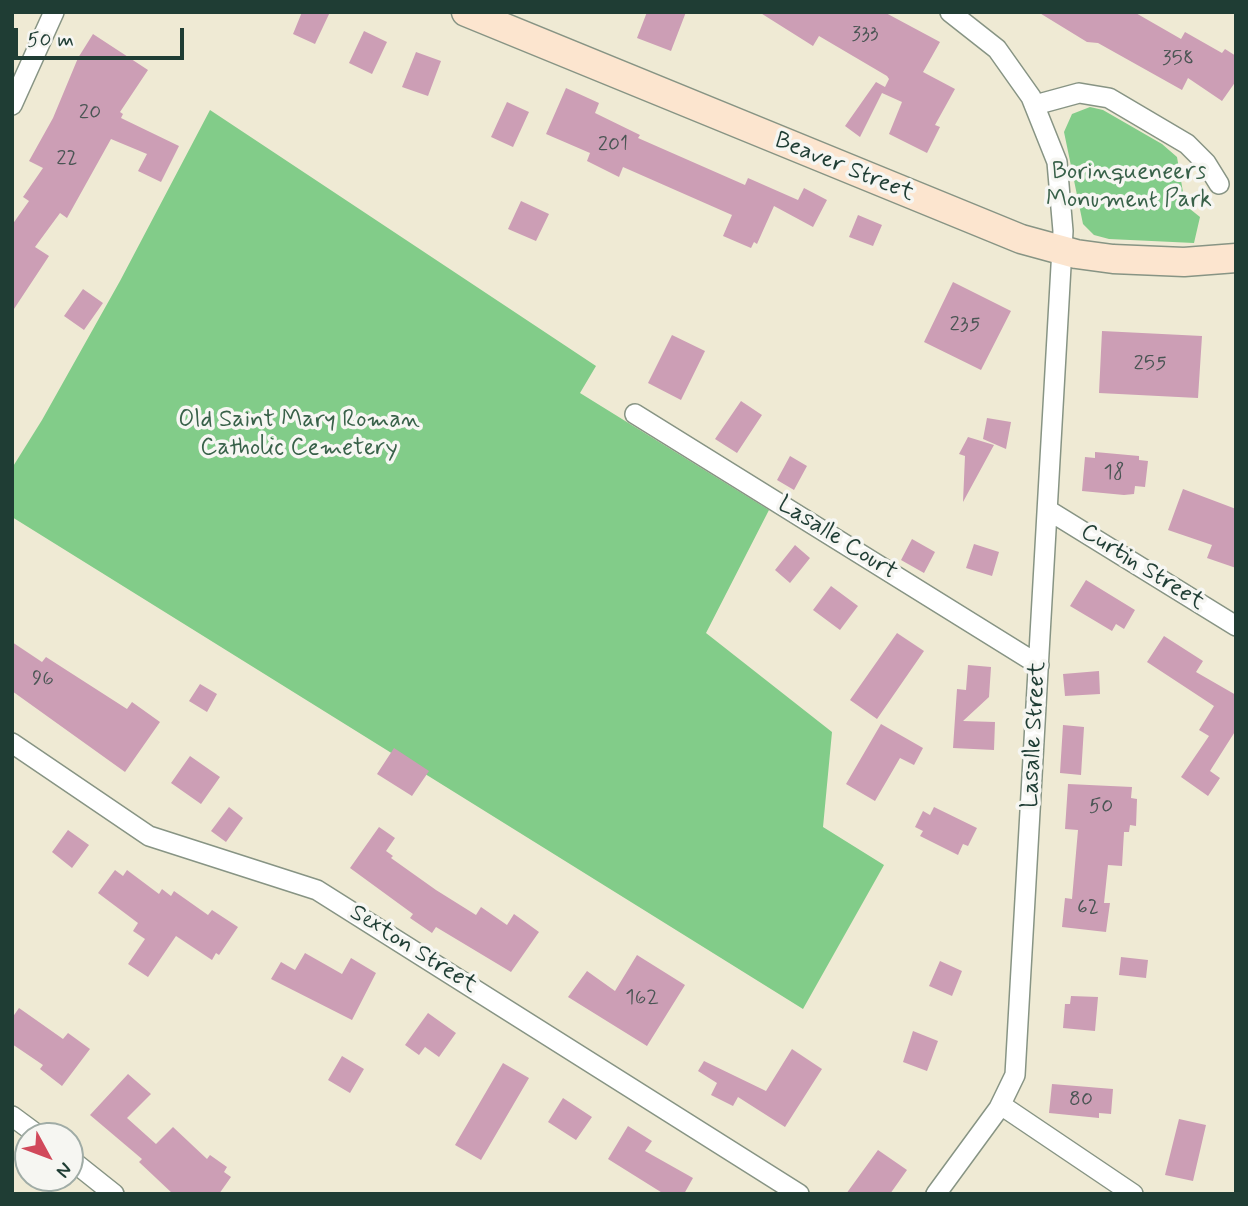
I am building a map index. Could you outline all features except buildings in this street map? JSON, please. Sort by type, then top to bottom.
[{"type":"main road","name":"Beaver Street","points":[[466,12],[980,224],[1062,251],[1151,261],[1236,258]]},
{"type":"street","points":[[12,105],[54,12]]},
{"type":"street","name":"Lasalle Street","points":[[936,1194],[1001,1105],[1013,1083],[1017,1063],[1062,251],[1060,176],[1053,149],[1035,105],[1020,79],[997,49],[950,12]]},
{"type":"street","points":[[1035,105],[1079,93],[1109,98],[1188,144],[1206,163],[1219,184]]},
{"type":"street","name":"Lasalle Court","points":[[635,414],[1039,664]]},
{"type":"street","name":"Curtin Street","points":[[1048,510],[1236,626]]},
{"type":"street","name":"Sexton Street","points":[[12,743],[149,836],[317,890],[799,1194]]},
{"type":"street","points":[[1001,1105],[1133,1194]]},
{"type":"street","points":[[84,1170],[114,1194]]},
{"type":"green space","name":"Borinqueneers Monument Park","points":[[1090,107],[1103,110],[1162,144],[1177,157],[1184,198],[1190,209],[1200,217],[1194,243],[1109,239],[1094,235],[1083,224],[1064,132],[1072,114]]},
{"type":"green space","name":"Old Saint Mary Roman Catholic Cemetery","points":[[210,110],[596,366],[580,393],[769,510],[706,633],[832,732],[823,827],[884,865],[803,1009],[12,517],[12,468],[120,281]]}]
